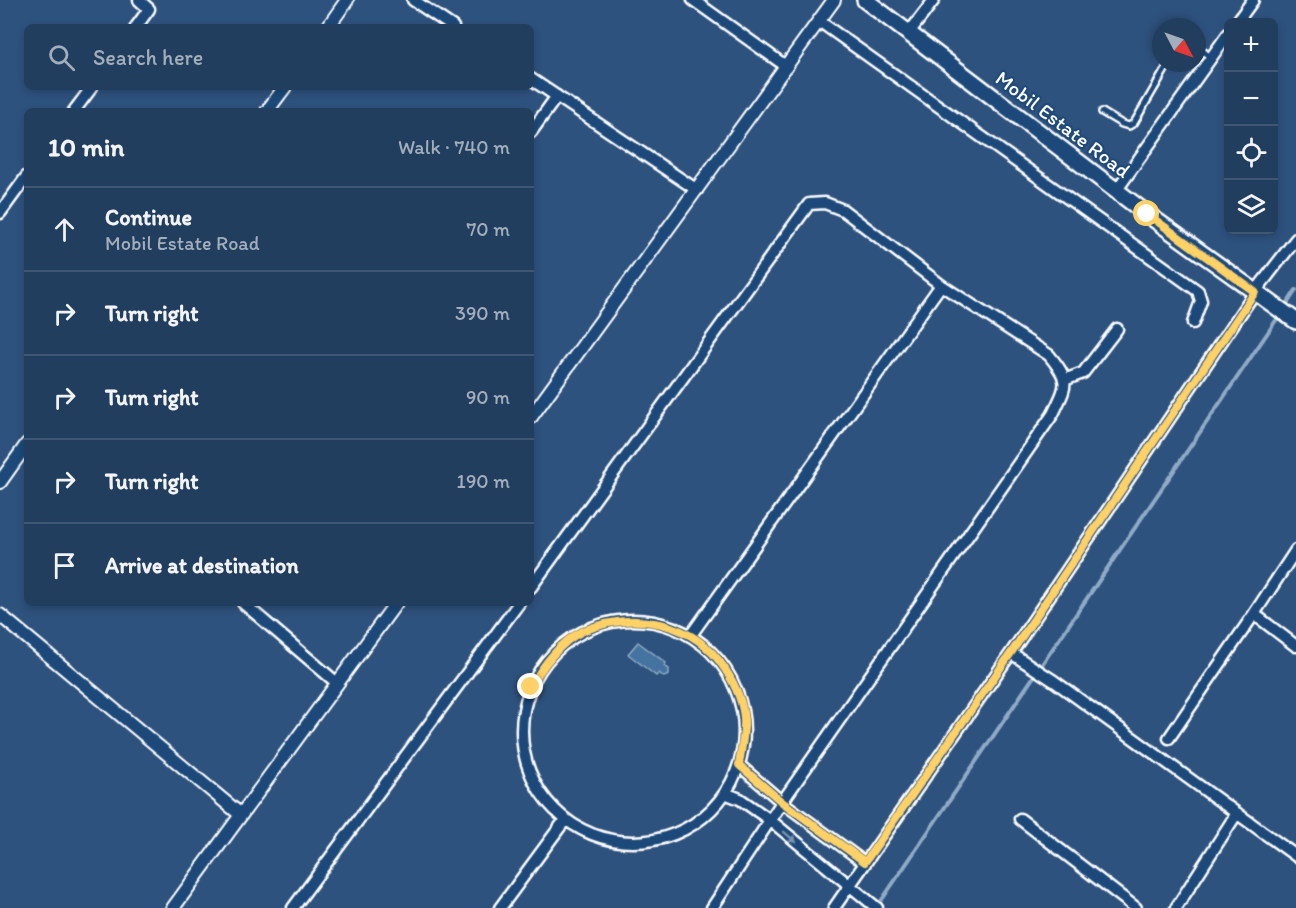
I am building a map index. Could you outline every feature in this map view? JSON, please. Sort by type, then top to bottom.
[{"type":"main road","name":"Mobil Estate Road","points":[[865,0],[1116,191],[1296,321]]},
{"type":"street","points":[[138,24],[149,9],[139,0]]},
{"type":"street","points":[[330,24],[348,0]]},
{"type":"street","points":[[413,0],[449,24]]},
{"type":"street","points":[[693,0],[787,67]]},
{"type":"street","points":[[534,413],[834,0]]},
{"type":"street","points":[[908,34],[934,0]]},
{"type":"street","points":[[1240,18],[1253,0]]},
{"type":"street","points":[[819,21],[1198,291],[1201,301],[1193,322]]},
{"type":"street","points":[[1116,191],[1224,40]]},
{"type":"street","points":[[534,81],[696,190]]},
{"type":"street","points":[[76,108],[90,90]]},
{"type":"street","points":[[269,108],[283,90]]},
{"type":"street","points":[[534,128],[557,96]]},
{"type":"street","points":[[0,213],[24,180]]},
{"type":"street","points":[[534,583],[809,204],[825,203],[843,210],[941,285],[1049,355],[1062,371],[1066,386],[1053,414],[782,802],[712,908]]},
{"type":"street","points":[[834,908],[1011,653],[1255,292],[1296,239]]},
{"type":"street","points":[[691,635],[941,285]]},
{"type":"street","points":[[1064,380],[1083,373],[1117,329]]},
{"type":"street","points":[[0,482],[24,448]]},
{"type":"street","points":[[1168,738],[1296,550]]},
{"type":"street","points":[[247,606],[337,683]]},
{"type":"street","points":[[173,908],[394,606]]},
{"type":"street","points":[[293,908],[517,606]]},
{"type":"street","points":[[1254,614],[1296,646]]},
{"type":"street","points":[[0,615],[241,815]]},
{"type":"street","points":[[618,620],[656,621],[691,635],[717,657],[735,686],[744,719],[739,765],[725,793],[693,825],[662,839],[628,843],[595,836],[565,820],[540,793],[525,759],[522,723],[531,687],[551,656],[581,632],[618,620]]},
{"type":"street","points":[[1011,653],[1054,681],[1296,856]]},
{"type":"street","points":[[739,765],[782,802],[865,862]]},
{"type":"street","points":[[725,793],[740,799],[770,820],[874,906]]},
{"type":"street","points":[[1176,908],[1237,813]]},
{"type":"street","points":[[1020,819],[1136,908]]},
{"type":"street","points":[[500,908],[565,820]]},
{"type":"lane","points":[[1206,54],[1211,58]]},
{"type":"lane","points":[[1102,112],[1122,124],[1129,126],[1134,123],[1164,72]]},
{"type":"water","points":[[638,642],[666,663],[664,666],[669,669],[669,675],[664,677],[659,673],[656,676],[628,654]]},
{"type":"waterway","points":[[1285,307],[1296,290]]},
{"type":"waterway","points":[[877,907],[1281,313]]},
{"type":"route","points":[[531,687],[551,656],[581,632],[618,620],[656,621],[691,635],[717,657],[735,686],[744,719],[739,765],[782,802],[865,862],[1011,653],[1255,292],[1147,214]]}]
